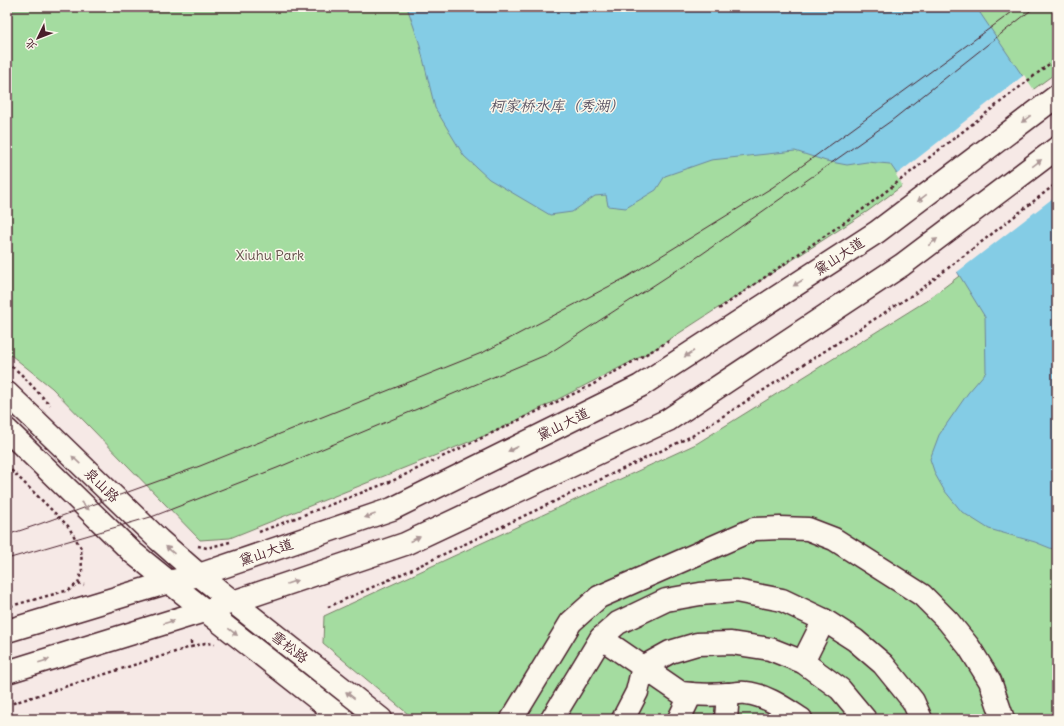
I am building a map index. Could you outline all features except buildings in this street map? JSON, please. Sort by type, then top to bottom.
[{"type":"main road","name":"黛山大道","points":[[7,631],[169,582],[200,575],[392,509],[640,386],[877,232],[1057,96]]},
{"type":"main road","points":[[7,672],[207,611],[405,544],[668,420],[902,265],[1057,148]]},
{"type":"main road","name":"泉山路","points":[[8,396],[159,540],[200,575]]},
{"type":"main road","name":"泉山路","points":[[7,430],[132,552],[169,582]]},
{"type":"main road","points":[[512,719],[571,622],[599,597],[754,530],[780,528],[808,528],[834,539],[922,595],[948,621],[969,647],[990,681],[1003,719]]},
{"type":"main road","name":"雪松路","points":[[200,575],[381,719]]},
{"type":"main road","name":"雪松路","points":[[169,582],[343,719]]},
{"type":"main road","points":[[552,719],[602,638],[618,623],[666,600],[707,593],[736,591],[782,600],[824,620],[855,640],[883,664],[913,701],[921,719]]},
{"type":"main road","points":[[803,662],[824,620]]},
{"type":"main road","points":[[602,638],[681,693],[728,694],[745,692],[767,698],[785,708],[800,719]]},
{"type":"main road","points":[[623,719],[637,692],[644,667],[670,652],[697,644],[731,643],[770,649],[803,662],[840,689],[865,719]]},
{"type":"main road","points":[[679,719],[691,694]]},
{"type":"main road","points":[[726,719],[728,694]]},
{"type":"path","points":[[718,310],[862,210],[1057,58]]},
{"type":"path","points":[[920,290],[1057,183]]},
{"type":"path","points":[[258,532],[392,480],[590,386],[672,340]]},
{"type":"path","points":[[7,466],[68,526],[81,548],[82,572],[78,583],[69,590],[7,607]]},
{"type":"path","points":[[192,548],[197,546],[207,548],[236,540]]},
{"type":"path","points":[[78,583],[84,585]]},
{"type":"path","points":[[191,641],[191,647]]},
{"type":"path","points":[[7,705],[205,643],[218,645]]},
{"type":"green space","name":"Xiuhu Park","points":[[7,7],[1057,7],[1057,72],[868,211],[650,352],[496,431],[230,538],[200,540],[52,388],[7,352]]},
{"type":"green space","points":[[1057,202],[1057,719],[414,719],[323,643],[324,616],[696,444],[926,301]]},
{"type":"water","name":"柯家桥水库（秀湖）","points":[[407,7],[976,7],[1057,127],[1057,552],[1035,542],[989,529],[962,512],[944,490],[935,474],[930,459],[939,435],[968,393],[986,372],[985,317],[890,164],[867,162],[847,165],[826,161],[795,151],[711,160],[665,176],[656,190],[626,208],[608,206],[606,195],[595,196],[572,212],[550,215],[489,179],[464,156],[435,108],[419,42]]},
{"type":"pier","points":[[1024,75],[1057,124],[1057,195],[956,273],[896,175]]},
{"type":"tram line","points":[[7,535],[200,466],[484,352],[627,277],[773,187],[1019,7]]},
{"type":"tram line","points":[[7,559],[154,516],[277,468],[548,354],[702,254],[891,121],[1035,7]]}]
